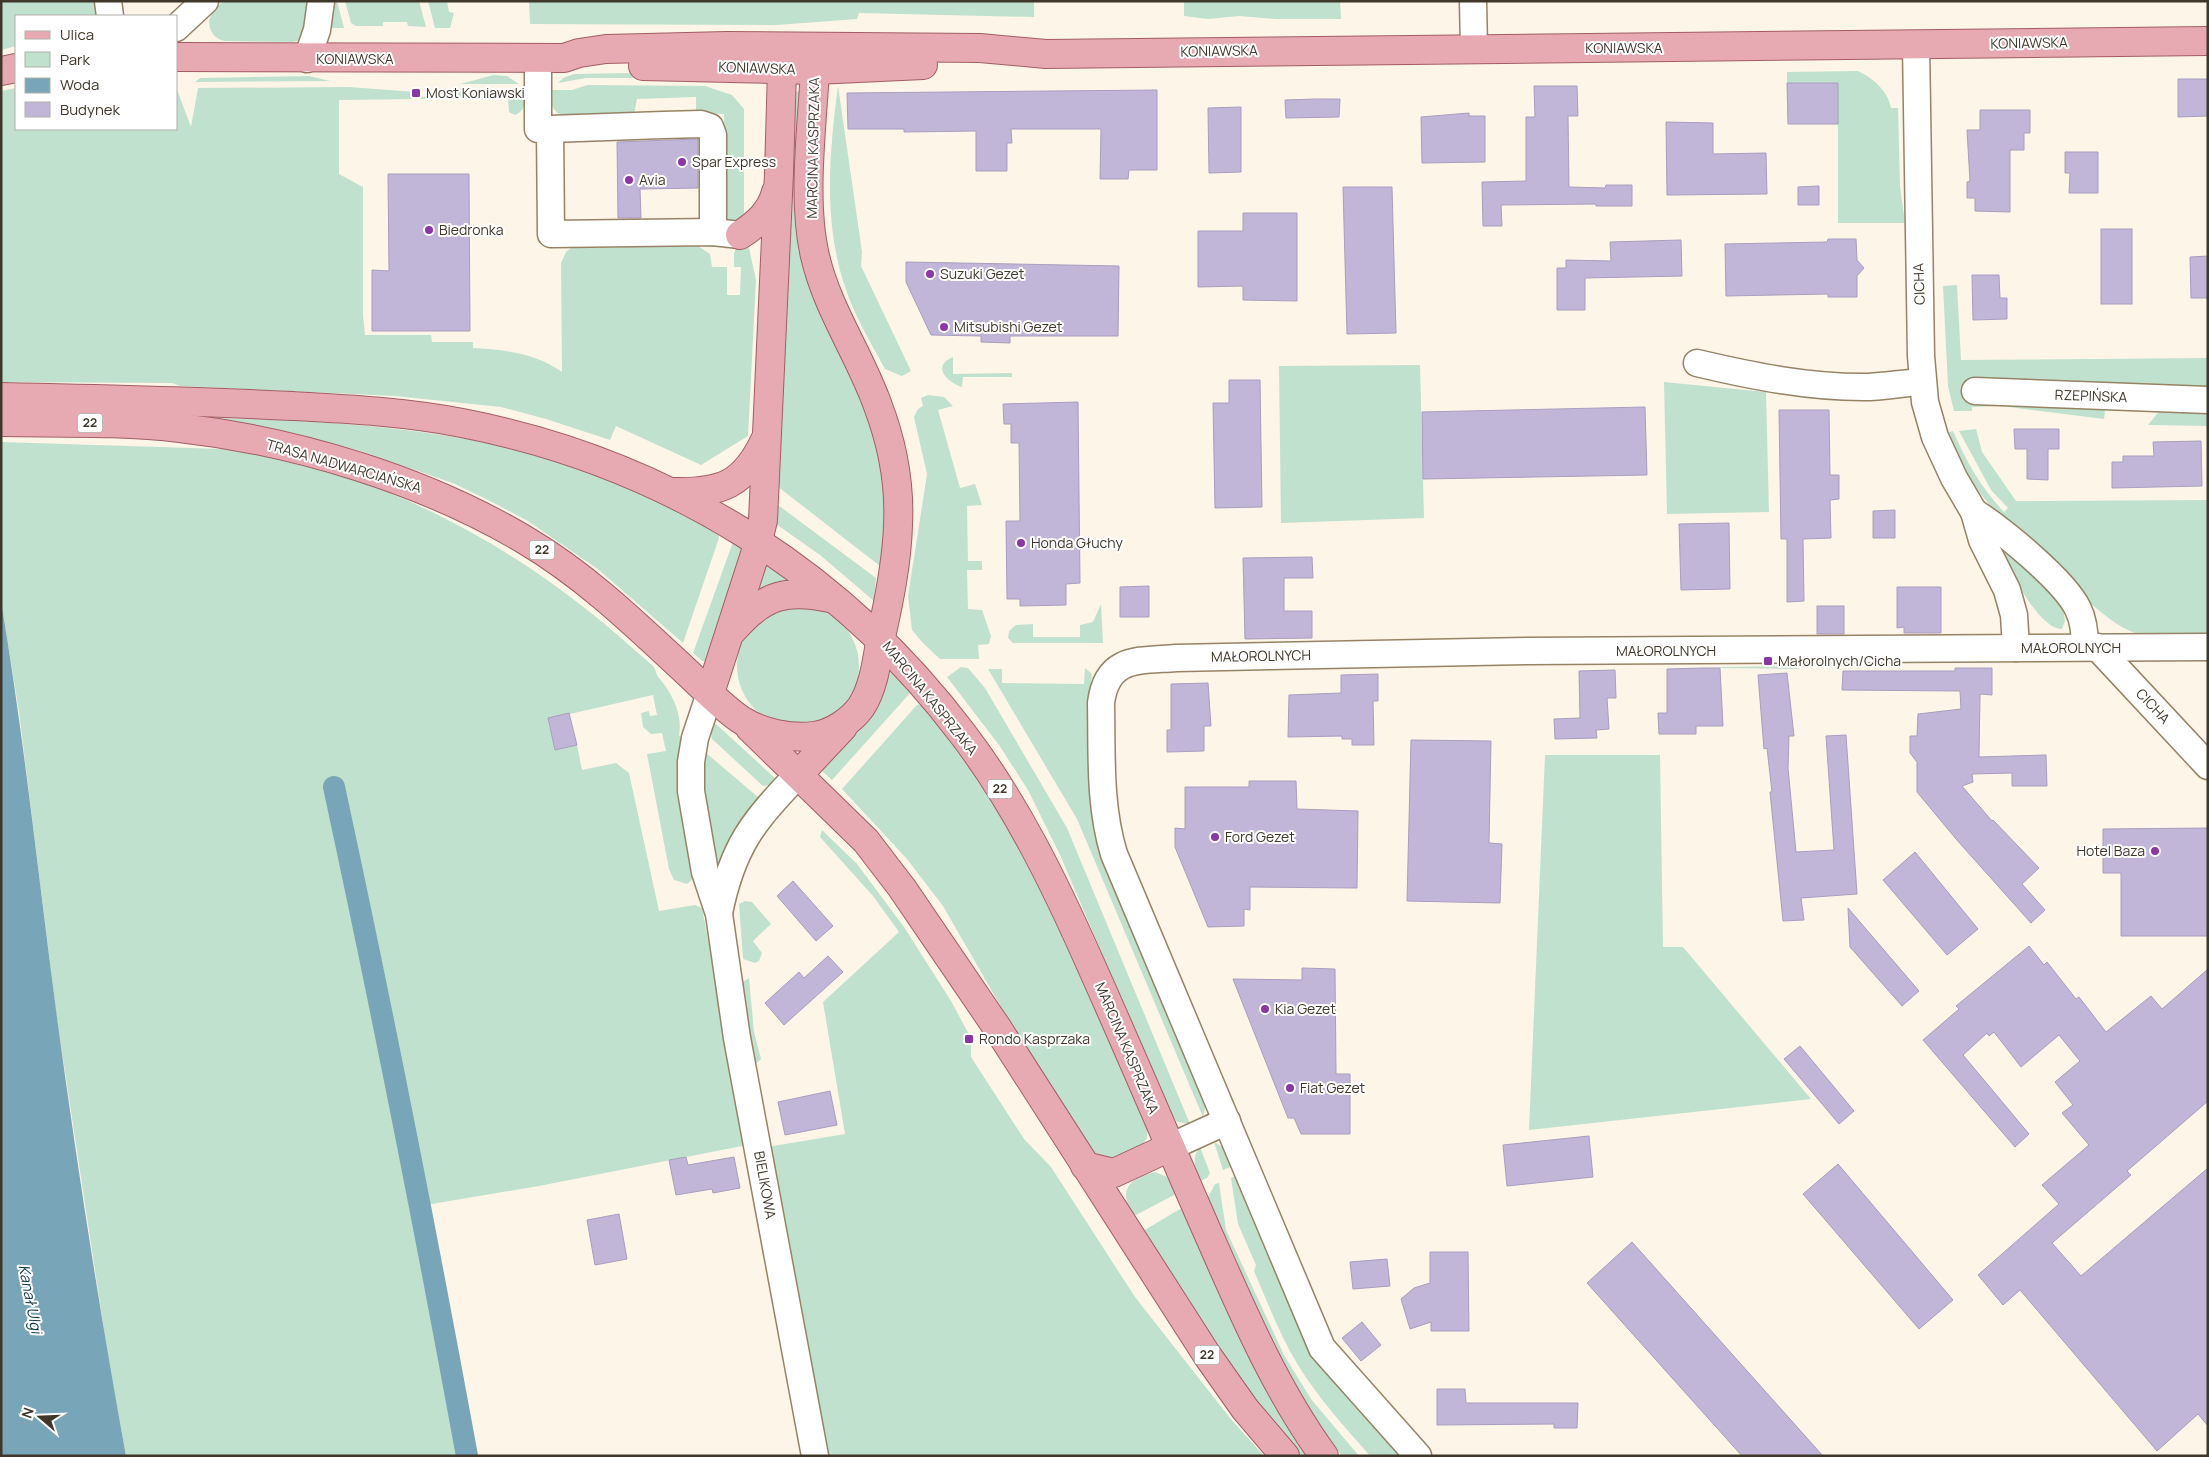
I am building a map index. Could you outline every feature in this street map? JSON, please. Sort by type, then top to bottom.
[{"type":"main road","name":"KONIAWSKA","points":[[178,57],[307,59],[551,58],[606,49],[796,47],[980,48],[1041,54],[2208,41]]},
{"type":"main road","points":[[710,693],[763,520],[782,70],[796,47],[815,70]]},
{"type":"main road","name":"KONIAWSKA","points":[[551,58],[606,66],[815,70],[988,63],[1041,54]]},
{"type":"main road","points":[[1,71],[15,68]]},
{"type":"main road","name":"MARCINA KASPRZAKA","points":[[815,70],[809,203],[815,255],[830,302],[879,407],[897,481],[898,526],[896,548],[881,641],[925,687],[963,735],[994,778],[1044,866],[1088,958],[1254,1336],[1301,1423],[1324,1456]]},
{"type":"main road","points":[[774,287],[770,265],[765,256],[753,243],[740,235],[761,220],[769,210],[774,198],[779,173]]},
{"type":"main road","name":"22","points":[[1,397],[175,401],[340,409],[457,422],[509,433],[573,452],[627,471],[730,522],[802,572],[881,641]]},
{"type":"main road","name":"TRASA NADWARCIAŃSKA","points":[[1,422],[179,428],[244,438],[389,476],[464,506],[526,540],[567,568],[604,598],[710,693]]},
{"type":"main road","points":[[670,492],[704,493],[735,480],[750,468],[768,435]]},
{"type":"main road","points":[[728,635],[758,605],[780,595],[806,593],[835,599]]},
{"type":"main road","points":[[799,774],[854,715],[870,688],[881,641]]},
{"type":"main road","name":"22","points":[[710,693],[743,721],[799,774],[866,841],[902,888],[993,1022],[1207,1355],[1245,1409],[1285,1456]]},
{"type":"main road","name":"22","points":[[743,721],[784,736],[808,737],[836,728],[854,715]]},
{"type":"main road","points":[[1085,1166],[1107,1172],[1120,1172],[1170,1147]]},
{"type":"street","points":[[108,1],[110,15]]},
{"type":"street","points":[[178,26],[205,1]]},
{"type":"street","points":[[307,59],[317,30],[321,1]]},
{"type":"street","points":[[1473,1],[1474,49]]},
{"type":"street","name":"CICHA","points":[[1916,45],[1922,382],[1930,420],[1938,445],[1954,478],[1974,512]]},
{"type":"street","points":[[551,58],[538,129],[662,124],[701,124],[710,127],[713,135],[713,232]]},
{"type":"street","points":[[550,129],[551,234],[713,232],[740,235]]},
{"type":"street","points":[[1697,363],[1747,374],[1805,383],[1868,387],[1922,382]]},
{"type":"street","name":"RZEPIŃSKA","points":[[1975,391],[2208,400]]},
{"type":"street","points":[[1974,512],[1998,527],[2066,591],[2081,617],[2091,647]]},
{"type":"street","points":[[1974,512],[1982,540],[2011,602],[2016,648]]},
{"type":"street","name":"CICHA","points":[[2091,647],[2208,766]]},
{"type":"street","name":"MAŁOROLNYCH","points":[[1227,1121],[1114,854],[1107,831],[1103,800],[1102,690],[1110,673],[1124,664],[1176,658],[1526,651],[2208,647]]},
{"type":"street","name":"BIELIKOWA","points":[[710,693],[696,738],[690,777],[705,872],[719,914],[737,1038],[815,1456]]},
{"type":"street","name":"BIELIKOWA","points":[[719,914],[725,883],[746,836],[759,816],[799,774]]},
{"type":"street","points":[[1170,1147],[1227,1121],[1322,1348],[1418,1456]]},
{"type":"green space","points":[[1,1],[92,1],[100,9],[101,15],[15,15],[15,46],[1,50]]},
{"type":"green space","points":[[224,1],[312,1],[301,40],[293,42],[225,41],[218,38],[211,31],[209,20],[214,9]]},
{"type":"green space","points":[[329,1],[337,1],[344,28],[326,28]]},
{"type":"green space","points":[[345,1],[419,1],[426,27],[408,26],[407,22],[383,22],[383,26],[356,26],[351,23]]},
{"type":"green space","points":[[428,1],[447,1],[449,12],[454,13],[450,28],[435,28]]},
{"type":"green space","points":[[529,1],[1034,1],[1034,17],[859,13],[857,19],[777,25],[530,24]]},
{"type":"green space","points":[[1184,1],[1340,1],[1341,19],[1276,19],[1239,16],[1208,19],[1184,16]]},
{"type":"green space","points":[[1858,71],[1869,77],[1879,86],[1887,96],[1891,108],[1898,108],[1900,186],[1905,223],[1838,223],[1838,83],[1787,83],[1787,72]]},
{"type":"green space","points":[[686,72],[687,78],[586,78],[558,83],[563,78],[574,74]]},
{"type":"green space","points":[[494,75],[507,76],[519,84],[460,84]]},
{"type":"green space","points":[[309,76],[330,81],[195,82],[200,78]]},
{"type":"green space","points":[[587,85],[705,86],[732,95],[744,109],[744,223],[727,222],[726,219],[724,114],[696,111],[696,97],[637,99],[634,114],[560,115],[555,110],[551,101],[552,90],[572,90]]},
{"type":"green space","points":[[838,86],[862,252],[861,266],[911,371],[902,376],[885,369],[854,310],[839,265],[834,240],[830,189],[832,137]]},
{"type":"green space","points":[[349,87],[416,92],[417,97],[433,97],[433,92],[524,91],[524,105],[521,111],[515,115],[509,112],[508,98],[339,100],[339,174],[363,187],[363,315],[365,335],[431,335],[432,342],[473,342],[473,348],[496,350],[531,357],[562,372],[561,263],[566,252],[571,248],[698,246],[710,254],[712,267],[727,267],[727,295],[740,295],[741,267],[734,267],[734,253],[737,247],[749,248],[756,280],[748,436],[701,465],[616,426],[610,440],[546,419],[501,407],[395,396],[180,386],[172,383],[1,382],[1,91],[15,88],[15,130],[178,130],[178,92],[191,127],[198,88]]},
{"type":"green space","points":[[798,91],[801,92],[799,190],[884,467],[887,522],[880,566],[777,486],[794,94]]},
{"type":"green space","points":[[1957,285],[1961,360],[2208,358],[2208,394],[2092,406],[2105,411],[2104,419],[2000,406],[1972,407],[1972,411],[1954,411],[1948,386],[1943,286]]},
{"type":"green space","points":[[953,357],[953,374],[1012,373],[1012,377],[963,377],[962,387],[956,385],[947,378],[942,369],[946,361]]},
{"type":"green space","points":[[1420,365],[1424,518],[1281,523],[1279,366]]},
{"type":"green space","points":[[1664,382],[1766,392],[1769,512],[1667,514]]},
{"type":"green space","points":[[928,395],[944,397],[953,406],[938,410],[960,488],[975,484],[982,505],[967,506],[968,561],[982,561],[982,570],[967,570],[968,609],[982,610],[991,636],[989,644],[978,645],[979,659],[940,659],[912,630],[908,596],[927,474],[914,417],[918,409],[923,406],[921,398]]},
{"type":"green space","points":[[2208,407],[2208,426],[2148,425],[2161,409]]},
{"type":"green space","points":[[216,418],[360,425],[467,439],[558,461],[613,481],[667,506],[718,533],[719,538],[683,643],[599,570],[528,521],[455,484],[361,451],[289,432]]},
{"type":"green space","points":[[1976,429],[1982,452],[2016,501],[2208,500],[2208,636],[2152,637],[2135,633],[2123,628],[2088,601],[2001,518],[1975,486],[1947,433],[1953,431],[1975,474],[1996,503],[2004,512],[2008,508],[1991,490],[1959,431]]},
{"type":"green space","points":[[1,442],[223,449],[271,456],[320,468],[368,484],[415,504],[461,527],[505,552],[547,580],[594,616],[652,665],[672,697],[678,712],[679,735],[684,742],[696,876],[687,884],[674,880],[669,869],[647,754],[666,751],[662,733],[651,734],[643,727],[641,713],[649,711],[650,716],[657,715],[653,695],[548,719],[555,750],[577,745],[582,770],[616,763],[629,773],[659,911],[695,905],[702,908],[747,1145],[539,1186],[420,1206],[467,1456],[126,1456],[109,1363],[56,1012],[19,712],[1,601]]},
{"type":"green space","points":[[778,505],[876,578],[874,601],[820,555],[776,524]]},
{"type":"green space","points":[[1994,535],[2063,607],[2065,621],[2062,629],[2052,626],[2031,605]]},
{"type":"green space","points":[[733,542],[742,548],[742,552],[706,661],[702,661],[693,653]]},
{"type":"green space","points":[[766,564],[791,582],[757,592]]},
{"type":"green space","points":[[1101,604],[1103,643],[1013,643],[1008,638],[1009,631],[1016,625],[1033,624],[1033,637],[1080,637],[1080,625],[1093,622]]},
{"type":"green space","points":[[798,605],[821,610],[841,623],[854,643],[859,666],[854,689],[841,709],[821,722],[798,727],[775,722],[755,709],[742,689],[737,666],[742,643],[755,623],[775,610]]},
{"type":"green space","points":[[1796,666],[1800,669],[1720,668],[1720,667]]},
{"type":"green space","points":[[961,667],[968,668],[985,688],[1067,828],[1190,1124],[1177,1122],[1168,1109],[1061,857],[1028,790],[999,745],[947,677]]},
{"type":"green space","points":[[1085,668],[1092,674],[1090,693],[1096,817],[1206,1105],[1203,1117],[1077,819],[988,669],[1002,669],[1002,683],[1084,684]]},
{"type":"green space","points":[[891,670],[911,692],[832,780],[822,771],[823,769],[875,712]]},
{"type":"green space","points":[[921,704],[968,763],[1020,850],[1087,986],[1148,1125],[1147,1138],[1142,1145],[1111,1161],[1097,1159],[1008,1019],[943,906],[907,859],[842,789],[917,705]]},
{"type":"green space","points":[[714,724],[776,779],[769,785],[763,786],[712,739],[711,734]]},
{"type":"green space","points":[[705,752],[759,798],[721,866],[714,870],[700,794]]},
{"type":"green space","points":[[1545,755],[1660,755],[1663,947],[1683,947],[1811,1099],[1529,1130]]},
{"type":"green space","points":[[822,830],[857,864],[904,927],[951,1001],[971,1038],[971,1057],[1024,1139],[1051,1167],[1135,1297],[1230,1418],[1264,1456],[826,1456],[767,1148],[763,1148],[742,1037],[738,985],[749,978],[754,1032],[761,1059],[754,1065],[767,1147],[845,1134],[823,1002],[899,932],[873,896],[820,837]]},
{"type":"green space","points":[[745,901],[752,902],[771,924],[753,941],[762,953],[759,961],[755,963],[743,959],[739,904]]},
{"type":"green space","points":[[1214,1142],[1223,1147],[1233,1166],[1223,1170]]},
{"type":"green space","points":[[1200,1147],[1210,1173],[1207,1178],[1200,1181],[1195,1168],[1195,1159]]},
{"type":"green space","points":[[1155,1172],[1167,1177],[1175,1192],[1174,1195],[1136,1215],[1133,1214],[1126,1198],[1128,1187],[1138,1178]]},
{"type":"green space","points":[[1237,1175],[1310,1346],[1410,1456],[1370,1456],[1323,1401],[1298,1365],[1269,1307],[1254,1271],[1256,1265],[1238,1224],[1231,1178]]},
{"type":"green space","points":[[1219,1183],[1226,1230],[1284,1355],[1311,1399],[1359,1456],[1342,1456],[1301,1396],[1283,1364],[1251,1299],[1207,1199],[1215,1184]]},
{"type":"green space","points":[[1180,1209],[1183,1210],[1265,1388],[1308,1456],[1302,1456],[1279,1430],[1237,1375],[1198,1318],[1143,1231]]},
{"type":"water","name":"Kanał Ulgi","points":[[1,601],[24,754],[72,1122],[97,1289],[126,1456],[1,1456]]},
{"type":"building","points":[[2178,79],[2208,79],[2208,116],[2178,117]]},
{"type":"building","points":[[1787,83],[1838,83],[1838,124],[1788,124]]},
{"type":"building","points":[[1534,86],[1577,86],[1578,116],[1568,116],[1569,187],[1605,188],[1606,185],[1632,185],[1632,206],[1596,206],[1596,204],[1501,205],[1502,226],[1483,226],[1482,182],[1526,181],[1526,117],[1535,117]]},
{"type":"building","points":[[1157,90],[1157,170],[1129,170],[1128,179],[1100,179],[1101,129],[1011,129],[1012,143],[1007,143],[1007,171],[976,171],[976,131],[904,132],[904,129],[848,129],[847,93]]},
{"type":"building","points":[[1340,99],[1339,117],[1286,118],[1285,100]]},
{"type":"building","points":[[1241,107],[1241,172],[1209,173],[1208,108]]},
{"type":"building","points":[[1980,110],[2030,110],[2030,133],[2024,133],[2024,150],[2010,150],[2010,212],[1975,211],[1975,198],[1967,198],[1967,182],[1970,181],[1967,130],[1980,130]]},
{"type":"building","points":[[1469,113],[1469,116],[1485,116],[1485,162],[1422,163],[1421,117]]},
{"type":"building","points":[[1666,122],[1713,123],[1713,154],[1766,153],[1767,194],[1667,195]]},
{"type":"building","points":[[698,139],[698,188],[640,189],[641,218],[618,218],[617,142]]},
{"type":"building","points":[[2065,152],[2098,152],[2098,193],[2069,193],[2070,173],[2065,173]]},
{"type":"building","name":"Biedronka","points":[[388,174],[469,174],[470,331],[372,331],[372,270],[389,271]]},
{"type":"building","points":[[1819,186],[1819,205],[1798,205],[1798,187]]},
{"type":"building","points":[[1343,187],[1392,187],[1396,333],[1347,334]]},
{"type":"building","points":[[1243,213],[1297,213],[1297,301],[1243,300],[1243,286],[1198,287],[1198,231],[1243,231]]},
{"type":"building","points":[[2101,229],[2132,229],[2132,304],[2101,304]]},
{"type":"building","points":[[1828,239],[1856,239],[1857,260],[1864,268],[1857,276],[1857,297],[1828,297],[1828,294],[1726,296],[1725,244],[1827,242]]},
{"type":"building","points":[[1681,240],[1682,276],[1585,278],[1585,310],[1557,310],[1557,268],[1566,268],[1566,260],[1611,261],[1610,242]]},
{"type":"building","points":[[2208,256],[2208,298],[2191,298],[2190,257]]},
{"type":"building","points":[[906,262],[1119,266],[1118,336],[1010,336],[1010,343],[981,342],[981,336],[931,335],[906,282]]},
{"type":"building","points":[[1972,275],[1999,275],[2000,298],[2007,298],[2007,319],[1973,320]]},
{"type":"building","points":[[1229,380],[1260,380],[1262,507],[1215,508],[1213,403],[1229,403]]},
{"type":"building","points":[[1078,402],[1080,583],[1066,584],[1066,605],[1020,606],[1020,599],[1007,599],[1006,521],[1020,521],[1019,443],[1011,443],[1011,424],[1004,424],[1003,404]]},
{"type":"building","points":[[1645,407],[1647,475],[1423,479],[1422,412]]},
{"type":"building","points":[[1779,410],[1829,410],[1830,475],[1839,475],[1839,499],[1830,500],[1831,538],[1803,539],[1804,601],[1787,602],[1787,539],[1781,539]]},
{"type":"building","points":[[2014,429],[2059,429],[2059,449],[2048,449],[2048,480],[2027,479],[2027,449],[2015,449]]},
{"type":"building","points":[[2201,441],[2202,486],[2112,488],[2112,462],[2123,462],[2123,456],[2154,456],[2153,442]]},
{"type":"building","points":[[1895,510],[1895,538],[1873,538],[1873,511]]},
{"type":"building","points":[[1729,523],[1730,589],[1681,590],[1679,524]]},
{"type":"building","points":[[1312,557],[1313,578],[1284,578],[1284,611],[1312,611],[1312,638],[1245,639],[1243,558]]},
{"type":"building","points":[[1149,586],[1149,617],[1120,617],[1120,587]]},
{"type":"building","points":[[1897,587],[1941,587],[1941,633],[1904,633],[1904,627],[1897,628]]},
{"type":"building","points":[[1817,606],[1844,606],[1844,634],[1817,634]]},
{"type":"building","points":[[1720,668],[1723,726],[1696,726],[1696,734],[1659,734],[1658,713],[1667,713],[1667,669]]},
{"type":"building","points":[[1955,668],[1992,668],[1992,695],[1980,694],[1979,757],[2046,755],[2047,786],[2012,786],[2012,773],[1972,774],[1973,782],[1962,786],[1992,821],[2039,868],[2022,884],[2045,910],[2031,923],[1917,792],[1917,762],[1910,753],[1910,736],[1917,736],[1918,714],[1961,709],[1960,691],[1842,690],[1843,671],[1955,671]]},
{"type":"building","points":[[1615,670],[1616,698],[1607,698],[1609,729],[1596,730],[1597,738],[1555,739],[1554,719],[1580,718],[1579,671]]},
{"type":"building","points":[[1787,673],[1794,736],[1789,736],[1788,768],[1796,852],[1834,850],[1826,736],[1846,735],[1857,894],[1801,898],[1804,920],[1783,921],[1770,792],[1772,792],[1767,748],[1764,749],[1758,675]]},
{"type":"building","points":[[1378,674],[1378,701],[1373,701],[1374,745],[1352,745],[1352,739],[1342,739],[1342,736],[1288,737],[1289,695],[1341,693],[1341,675]]},
{"type":"building","points":[[1208,683],[1211,726],[1204,726],[1204,751],[1167,752],[1167,730],[1171,730],[1171,684]]},
{"type":"building","points":[[569,713],[577,745],[555,750],[548,718]]},
{"type":"building","points":[[1411,740],[1491,741],[1489,843],[1502,844],[1500,903],[1407,901]]},
{"type":"building","points":[[1249,781],[1296,781],[1297,809],[1358,811],[1357,888],[1250,887],[1250,910],[1244,909],[1244,926],[1208,927],[1175,847],[1175,828],[1185,829],[1185,787],[1249,787]]},
{"type":"building","points":[[2208,828],[2208,936],[2121,936],[2121,873],[2103,873],[2103,829]]},
{"type":"building","points":[[1915,852],[1978,929],[1947,955],[1883,880]]},
{"type":"building","points":[[793,881],[833,926],[816,941],[777,896]]},
{"type":"building","points":[[1848,908],[1919,991],[1902,1006],[1850,947]]},
{"type":"building","points":[[2029,946],[2044,965],[2047,962],[2076,999],[2079,997],[2106,1032],[2151,996],[2162,1009],[2208,969],[2208,1101],[2127,1171],[2131,1175],[2052,1243],[2081,1276],[2208,1168],[2208,1426],[2198,1414],[2157,1451],[2020,1290],[2003,1305],[1978,1275],[2059,1204],[2042,1185],[2089,1145],[2062,1113],[2073,1105],[2055,1082],[2080,1061],[2059,1035],[2021,1067],[1994,1032],[1989,1036],[1987,1033],[1963,1055],[2029,1134],[2015,1147],[1923,1040],[1959,1009],[1956,1006]]},
{"type":"building","points":[[828,956],[843,972],[784,1025],[765,1003],[799,972],[804,978]]},
{"type":"building","points":[[1302,968],[1335,969],[1336,1074],[1350,1074],[1350,1134],[1301,1134],[1294,1118],[1288,1118],[1233,979],[1302,980]]},
{"type":"building","points":[[1800,1046],[1854,1111],[1839,1124],[1784,1059]]},
{"type":"building","points":[[830,1091],[837,1125],[785,1135],[778,1102]]},
{"type":"building","points":[[1589,1136],[1593,1177],[1507,1186],[1503,1145]]},
{"type":"building","points":[[686,1157],[688,1165],[734,1157],[740,1188],[713,1193],[712,1189],[676,1195],[669,1160]]},
{"type":"building","points":[[1838,1164],[1953,1300],[1919,1329],[1803,1194]]},
{"type":"building","points":[[619,1214],[627,1259],[595,1265],[587,1220]]},
{"type":"building","points":[[1632,1242],[1823,1456],[1742,1456],[1587,1283]]},
{"type":"building","points":[[1430,1252],[1468,1252],[1469,1331],[1431,1331],[1431,1322],[1410,1329],[1401,1299],[1414,1288],[1430,1283]]},
{"type":"building","points":[[1387,1259],[1390,1286],[1353,1289],[1350,1262]]},
{"type":"building","points":[[1362,1322],[1381,1345],[1361,1361],[1342,1338]]},
{"type":"building","points":[[1437,1389],[1465,1389],[1466,1403],[1578,1403],[1577,1428],[1554,1428],[1554,1424],[1437,1425]]},
{"type":"waterway","points":[[334,787],[403,1121],[467,1456]]},
{"type":"place","name":"Most Koniawski","points":[[416,93]]},
{"type":"place","name":"Spar Express","points":[[682,162]]},
{"type":"place","name":"Avia","points":[[629,180]]},
{"type":"place","name":"Biedronka","points":[[429,230]]},
{"type":"place","name":"Suzuki Gezet","points":[[930,274]]},
{"type":"place","name":"Mitsubishi Gezet","points":[[944,327]]},
{"type":"place","name":"Honda Głuchy","points":[[1021,543]]},
{"type":"place","name":"Małorolnych/Cicha","points":[[1768,661]]},
{"type":"place","name":"Ford Gezet","points":[[1215,837]]},
{"type":"place","name":"Hotel Baza","points":[[2155,851]]},
{"type":"place","name":"Kia Gezet","points":[[1265,1009]]},
{"type":"place","name":"Rondo Kasprzaka","points":[[969,1039]]},
{"type":"place","name":"Fiat Gezet","points":[[1290,1088]]}]
